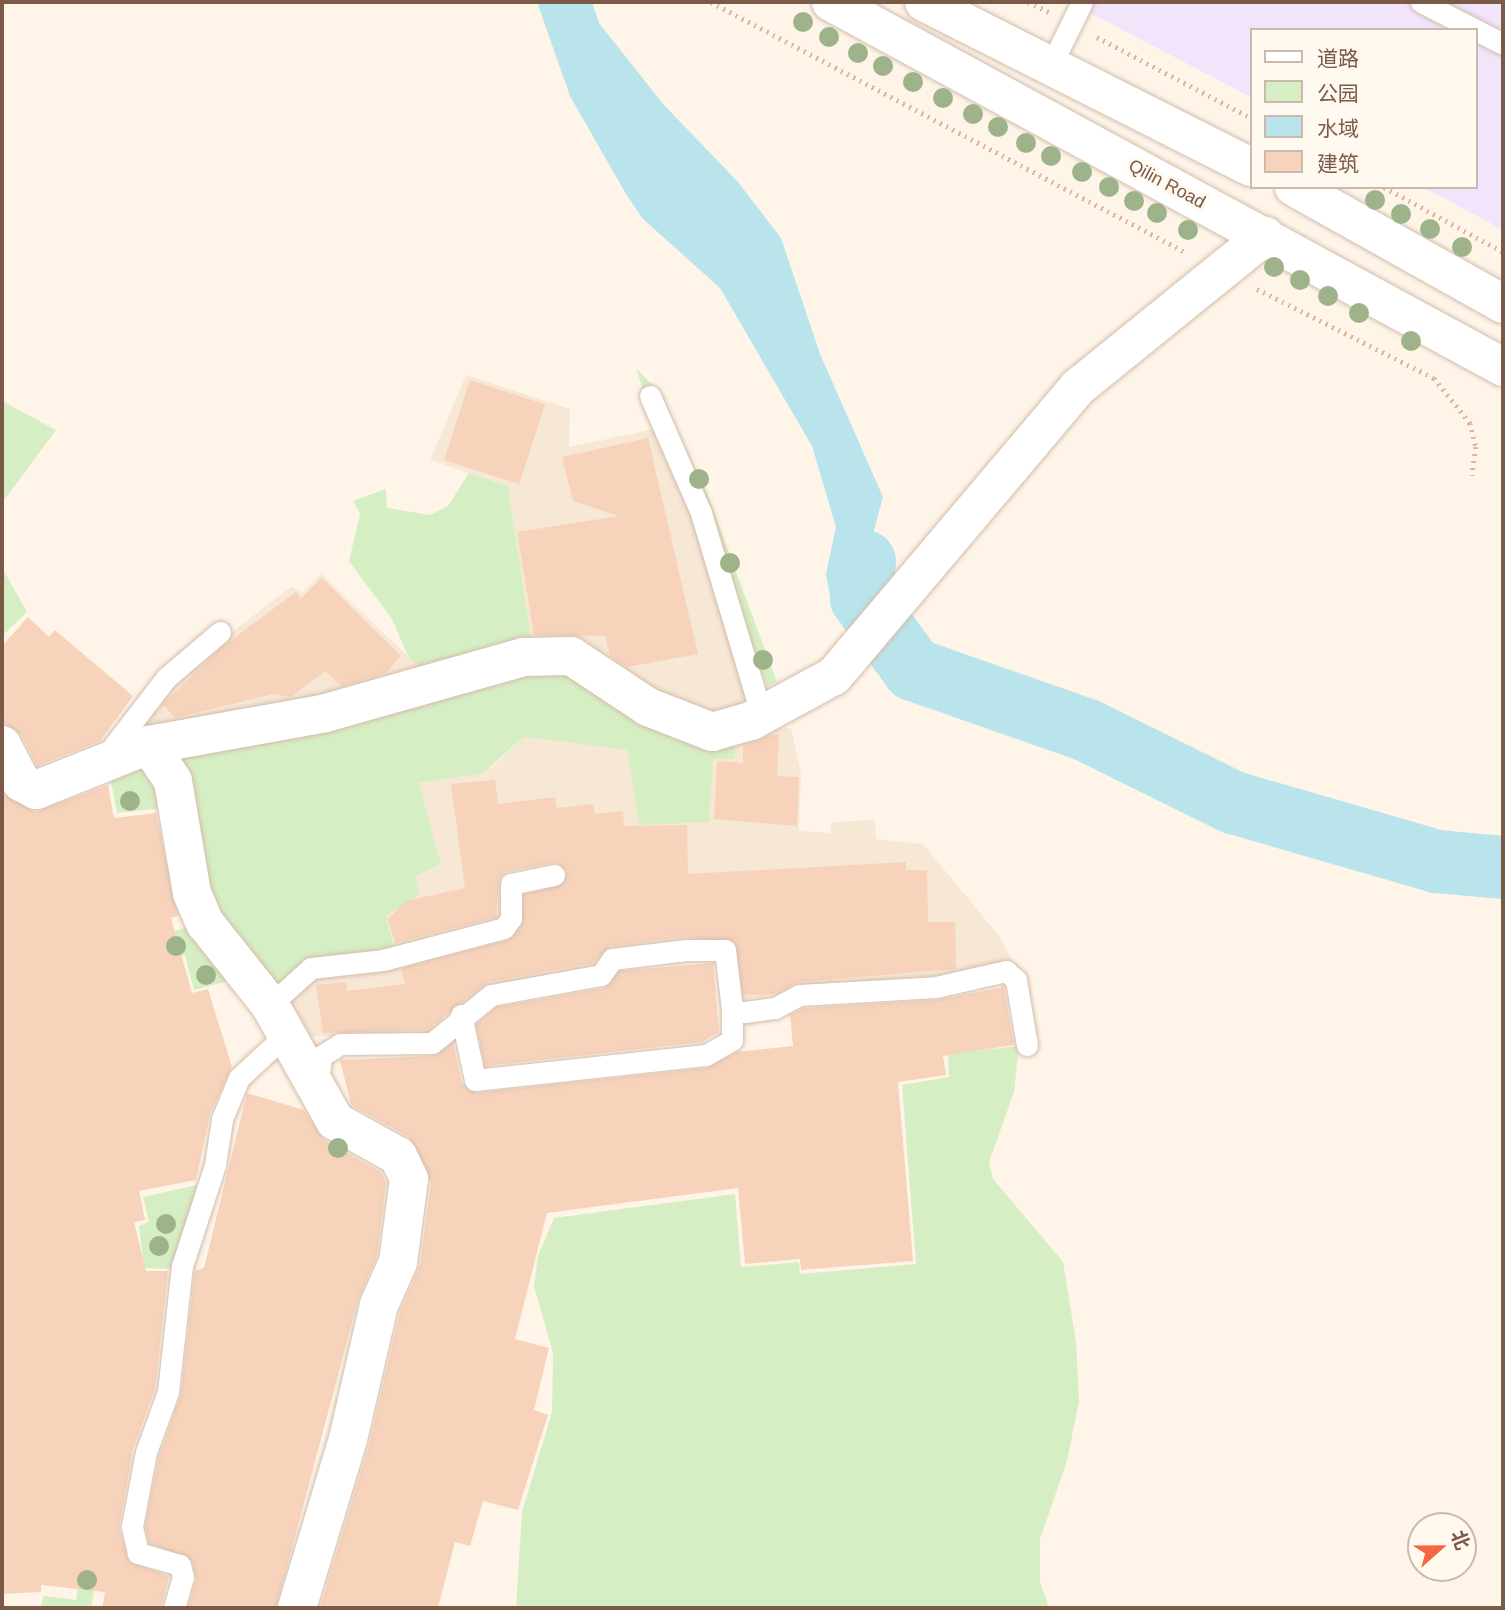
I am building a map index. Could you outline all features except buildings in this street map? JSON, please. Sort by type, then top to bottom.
[{"type":"street","name":"Qilin Road","points":[[831,2],[1503,367]]},
{"type":"street","points":[[924,2],[1049,69],[1250,167]]},
{"type":"street","points":[[1298,189],[1503,304]]},
{"type":"street","points":[[2,745],[21,782],[19,796],[95,771],[149,745],[322,715],[523,657],[571,656],[648,707],[712,732],[762,716],[834,676],[905,597],[1077,388],[1265,236]]},
{"type":"street","points":[[149,745],[173,781],[197,910],[276,1021],[345,1132],[398,1156],[410,1194],[398,1262],[379,1305],[348,1439],[297,1608]]},
{"type":"lane","points":[[1049,69],[1083,2]]},
{"type":"lane","points":[[1422,2],[1472,28]]},
{"type":"lane","points":[[1477,31],[1503,44]]},
{"type":"lane","points":[[650,396],[701,513],[762,716]]},
{"type":"lane","points":[[95,771],[166,678],[220,632]]},
{"type":"lane","points":[[174,1608],[182,1570],[138,1553],[132,1527],[146,1452],[169,1392],[182,1266],[215,1165],[222,1119],[239,1078],[311,968],[383,960],[504,928],[511,918],[511,884],[554,875]]},
{"type":"lane","points":[[318,1089],[327,1049],[351,1041],[385,1048],[432,1043],[461,1015],[479,1010],[491,995],[601,975],[612,959],[705,949],[729,953],[732,1040],[706,1055],[475,1080],[461,1015]]},
{"type":"lane","points":[[732,1010],[775,1008],[799,995],[967,984],[1006,971],[1016,981],[1027,1045]]},
{"type":"path","points":[[711,2],[1221,271],[1434,378],[1470,423],[1476,447],[1472,476]]},
{"type":"path","points":[[1028,2],[1250,117]]},
{"type":"path","points":[[1388,189],[1503,252]]},
{"type":"shaded area","points":[[1069,2],[1503,2],[1503,230],[1427,189],[1477,189],[1477,28],[1250,28],[1250,96]]},
{"type":"shaded area","points":[[466,375],[570,409],[569,447],[659,428],[705,552],[748,699],[713,717],[533,651],[508,486],[430,460]]},
{"type":"shaded area","points":[[321,574],[425,672],[375,688],[131,735],[153,704],[227,636],[291,587],[302,593]]},
{"type":"shaded area","points":[[791,728],[801,773],[799,831],[830,833],[832,822],[875,820],[876,839],[923,844],[1000,937],[1015,967],[742,999],[733,946],[602,966],[444,1015],[435,1033],[300,1037],[285,1016],[290,994],[317,977],[374,973],[521,919],[522,894],[565,878],[556,863],[501,873],[501,922],[394,947],[386,916],[419,895],[416,876],[441,864],[419,783],[490,769],[524,737],[627,750],[639,824],[736,732]]},
{"type":"green space","points":[[636,368],[656,389],[705,488],[777,682],[767,686],[695,483],[645,396]]},
{"type":"green space","points":[[2,401],[56,430],[2,503]]},
{"type":"green space","points":[[469,473],[508,486],[533,651],[425,672],[408,656],[392,619],[349,561],[360,514],[353,501],[386,489],[387,508],[430,515],[448,506]]},
{"type":"green space","points":[[2,568],[27,612],[2,636]]},
{"type":"green space","points":[[541,662],[736,732],[734,759],[713,759],[709,822],[639,825],[627,750],[524,737],[483,773],[419,783],[441,864],[416,876],[419,895],[386,916],[394,947],[308,961],[276,988],[203,910],[168,749]]},
{"type":"green space","points":[[138,757],[173,807],[117,813],[109,771]]},
{"type":"green space","points":[[198,924],[236,979],[194,990],[185,955],[170,959],[165,934]]},
{"type":"green space","points":[[1019,1046],[1014,1092],[989,1162],[993,1179],[1063,1262],[1076,1342],[1079,1401],[1067,1461],[1040,1539],[1040,1582],[1049,1608],[516,1608],[522,1512],[552,1412],[553,1353],[534,1286],[538,1256],[554,1218],[735,1194],[741,1267],[799,1262],[800,1274],[916,1264],[902,1085],[949,1077],[948,1054]]},
{"type":"green space","points":[[197,1185],[174,1269],[144,1268],[139,1226],[149,1222],[143,1197]]},
{"type":"green space","points":[[81,1567],[98,1570],[91,1608],[40,1608],[44,1596],[76,1600]]},
{"type":"water","points":[[537,2],[592,2],[599,23],[663,104],[738,182],[781,238],[820,354],[883,497],[874,530],[877,581],[884,597],[851,627],[830,597],[826,574],[836,527],[812,446],[720,288],[643,219],[626,194],[570,96]]},
{"type":"waterway","points":[[864,561],[861,598],[913,669],[1087,730],[1233,802],[1436,861],[1503,867]]}]
